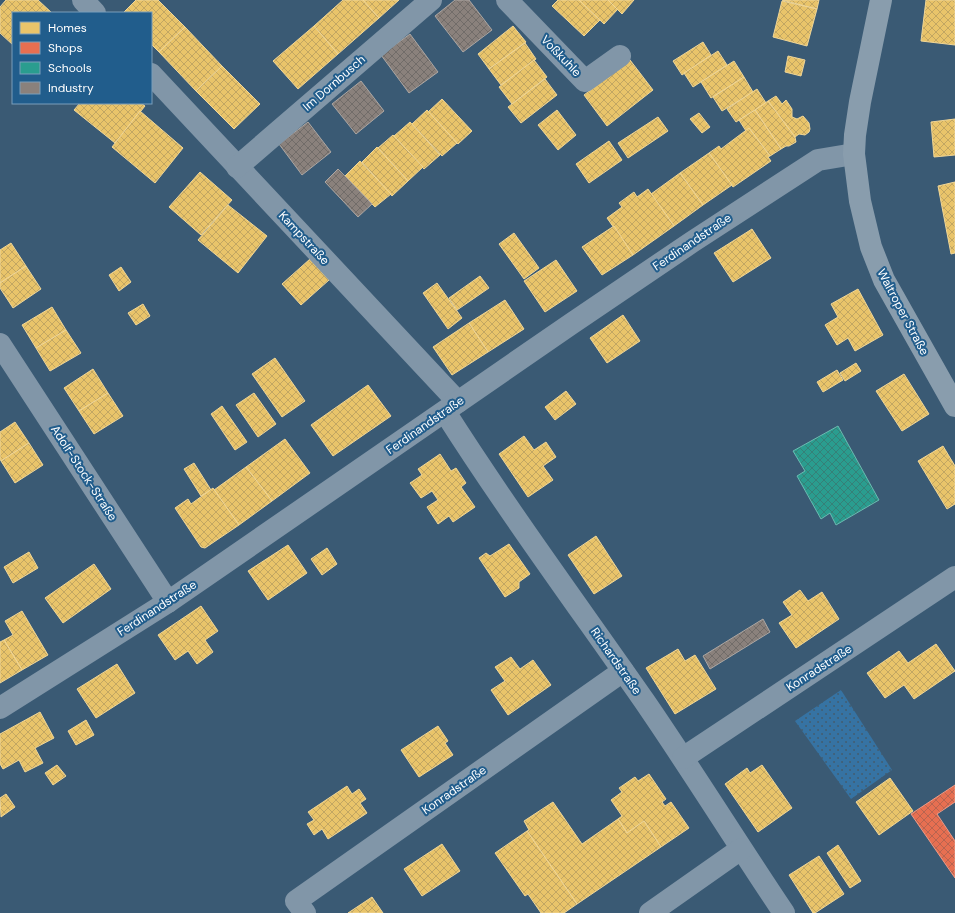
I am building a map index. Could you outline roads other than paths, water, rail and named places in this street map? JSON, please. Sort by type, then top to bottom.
[{"type":"main road","name":"Waltroper Straße","points":[[881,0],[860,102],[854,154],[862,208],[871,247],[884,280],[955,406]]},
{"type":"street","points":[[83,0],[94,12]]},
{"type":"street","name":"Im Dornbusch","points":[[237,167],[431,0]]},
{"type":"street","name":"Voßkuhle","points":[[507,0],[585,80],[620,56]]},
{"type":"street","name":"Kampstraße","points":[[152,75],[237,167],[451,407]]},
{"type":"street","name":"Ferdinandstraße","points":[[0,708],[168,602],[685,246],[818,160],[854,154]]},
{"type":"street","name":"Adolf-Stock-Straße","points":[[0,344],[168,602]]},
{"type":"street","name":"Richardstraße","points":[[451,407],[483,473],[683,758],[784,913]]},
{"type":"street","name":"Konradstraße","points":[[683,758],[955,577]]},
{"type":"street","name":"Konradstraße","points":[[305,913],[296,901],[623,671]]},
{"type":"street","points":[[650,913],[741,849]]}]
